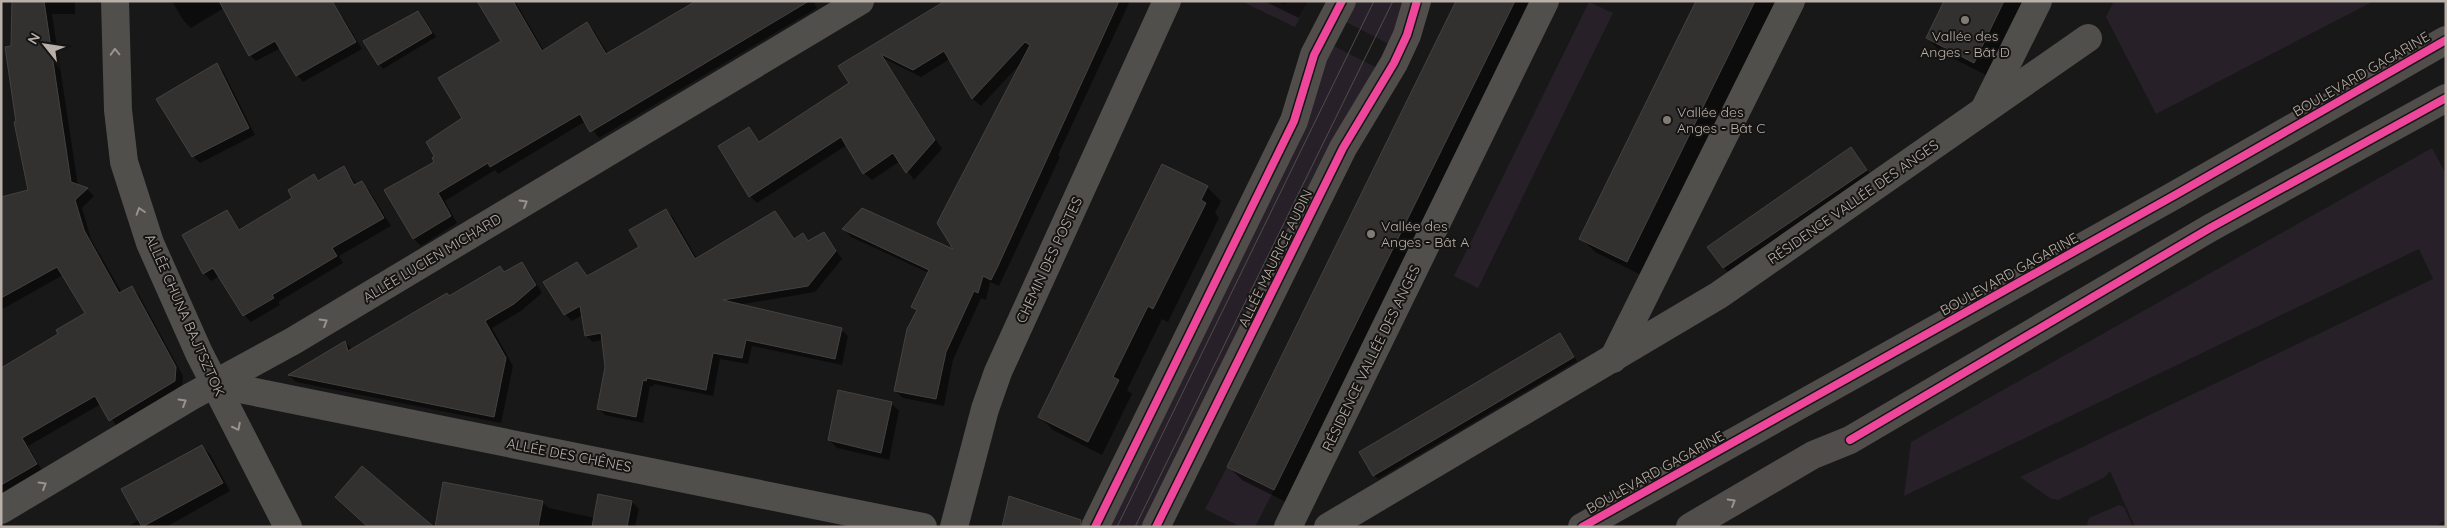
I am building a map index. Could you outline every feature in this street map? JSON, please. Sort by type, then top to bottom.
[{"type":"main road","points":[[1095,527],[1294,121],[1314,55],[1342,1]]},
{"type":"main road","name":"ALLÉE MAURICE AUDIN","points":[[1156,527],[1343,148],[1394,63],[1408,35],[1417,1]]},
{"type":"main road","name":"BOULEVARD GAGARINE","points":[[1582,527],[2175,195],[2446,40]]},
{"type":"main road","points":[[1690,527],[1813,456],[1850,440],[2210,228],[2446,98]]},
{"type":"street","name":"ALLÉE CHUNA BAJTSZTOK","points":[[115,1],[118,110],[124,162],[150,243],[215,384],[288,527]]},
{"type":"street","name":"ALLÉE LUCIEN MICHARD","points":[[1,510],[215,384],[293,341],[860,1]]},
{"type":"street","name":"CHEMIN DES POSTES","points":[[954,527],[985,410],[998,372],[1167,1]]},
{"type":"street","name":"RÉSIDENCE VALLÉE DES ANGES","points":[[1288,527],[1545,1]]},
{"type":"street","points":[[1613,358],[1791,1]]},
{"type":"street","points":[[1983,112],[2038,1]]},
{"type":"street","name":"RÉSIDENCE VALLÉE DES ANGES","points":[[1328,527],[1719,295],[2088,38]]},
{"type":"street","name":"ALLÉE DES CHÊNES","points":[[215,384],[923,527]]},
{"type":"shaded area","points":[[1241,1],[1277,1],[1285,5],[1287,1],[1308,1],[1295,27]]},
{"type":"shaded area","points":[[1356,1],[1406,1],[1391,45],[1344,21]]},
{"type":"shaded area","points":[[2114,1],[2374,1],[2156,114],[2106,17]]},
{"type":"shaded area","points":[[1589,2],[1613,13],[1478,288],[1454,276]]},
{"type":"shaded area","points":[[1332,45],[1379,69],[1146,527],[1107,527]]},
{"type":"shaded area","points":[[2432,148],[2446,174],[2446,519],[2436,527],[2135,527],[2110,471],[2105,477],[2058,500],[2050,498],[2020,477],[2433,279],[2419,249],[1904,496],[1911,442]]},
{"type":"shaded area","points":[[1227,467],[1274,490],[1255,527],[1241,527],[1205,509]]},
{"type":"shaded area","points":[[2119,505],[2124,507],[2133,527],[2090,527],[2087,524],[2089,518]]},
{"type":"building","points":[[12,1],[44,1],[71,182],[88,188],[75,200],[84,230],[119,293],[132,286],[176,367],[175,381],[109,421],[95,396],[22,438],[37,464],[1,485],[1,368],[58,334],[56,330],[85,313],[57,267],[1,298],[1,197],[28,190],[14,122],[16,122],[5,47],[11,46]]},
{"type":"building","points":[[219,1],[332,1],[356,42],[296,76],[275,41],[249,56]]},
{"type":"building","points":[[477,1],[513,1],[542,51],[587,22],[606,54],[696,1],[809,1],[590,132],[580,114],[490,167],[488,163],[438,193],[451,216],[413,239],[384,190],[434,162],[432,158],[434,156],[426,142],[462,118],[438,78],[501,41]]},
{"type":"building","points":[[945,1],[1119,1],[991,280],[983,276],[978,293],[974,291],[946,352],[936,399],[894,391],[907,329],[917,310],[911,307],[929,270],[842,229],[862,208],[953,249],[937,223],[1030,45],[1025,42],[972,99],[944,51],[913,70],[881,54],[935,140],[906,173],[893,153],[863,174],[841,137],[749,197],[718,146],[749,127],[759,142],[849,83],[838,66]]},
{"type":"building","name":"Vallée des Anges - Bât A","points":[[1456,1],[1515,1],[1274,490],[1227,467]]},
{"type":"building","name":"Vallée des Anges - Bât C","points":[[1696,1],[1755,1],[1627,262],[1579,239]]},
{"type":"building","name":"Vallée des Anges - Bât D","points":[[1944,1],[2004,1],[1974,63],[1926,38]]},
{"type":"building","points":[[418,11],[432,33],[378,65],[363,41]]},
{"type":"building","points":[[217,63],[249,128],[192,157],[156,99]]},
{"type":"building","points":[[1851,147],[1867,170],[1723,268],[1707,247]]},
{"type":"building","points":[[1162,164],[1208,186],[1201,200],[1206,203],[1153,309],[1148,306],[1113,377],[1119,380],[1088,442],[1038,417]]},
{"type":"building","points":[[344,166],[354,185],[362,181],[384,218],[332,248],[337,256],[272,295],[274,298],[243,316],[213,268],[203,274],[182,235],[227,210],[239,230],[292,198],[288,190],[314,174],[318,181]]},
{"type":"building","points":[[666,209],[695,259],[775,211],[794,239],[803,233],[808,241],[824,232],[836,251],[808,286],[723,300],[842,328],[835,359],[746,340],[742,358],[713,353],[706,390],[647,378],[646,381],[643,380],[636,417],[597,409],[605,367],[601,333],[585,336],[580,306],[564,315],[543,282],[577,262],[587,276],[639,247],[629,230]]},
{"type":"building","points":[[522,262],[536,285],[514,304],[485,321],[506,358],[494,417],[288,375],[345,341],[348,351],[447,293],[449,296],[500,266],[504,272]]},
{"type":"building","points":[[1560,333],[1574,357],[1373,476],[1359,452]]},
{"type":"building","points":[[838,390],[892,402],[881,453],[828,440]]},
{"type":"building","points":[[202,445],[223,483],[142,527],[121,489]]},
{"type":"building","points":[[362,466],[434,527],[368,527],[335,497]]},
{"type":"building","points":[[443,482],[543,501],[538,527],[435,527]]},
{"type":"building","points":[[598,494],[632,501],[627,527],[592,527]]},
{"type":"building","points":[[1009,496],[1081,520],[1080,527],[1002,527]]},
{"type":"tram line","points":[[1117,527],[1374,1]]},
{"type":"tram line","points":[[1135,527],[1393,1]]},
{"type":"cycle path","points":[[1095,527],[1294,121],[1314,55],[1342,1]]},
{"type":"cycle path","points":[[1156,527],[1343,148],[1394,63],[1407,35],[1417,1]]},
{"type":"cycle path","points":[[1582,527],[2175,195],[2446,40]]},
{"type":"cycle path","points":[[1850,440],[2210,228],[2446,98]]},
{"type":"place","name":"Vallée des Anges - Bât D","points":[[1965,20]]},
{"type":"place","name":"Vallée des Anges - Bât C","points":[[1667,120]]},
{"type":"place","name":"Vallée des Anges - Bât A","points":[[1371,234]]}]
